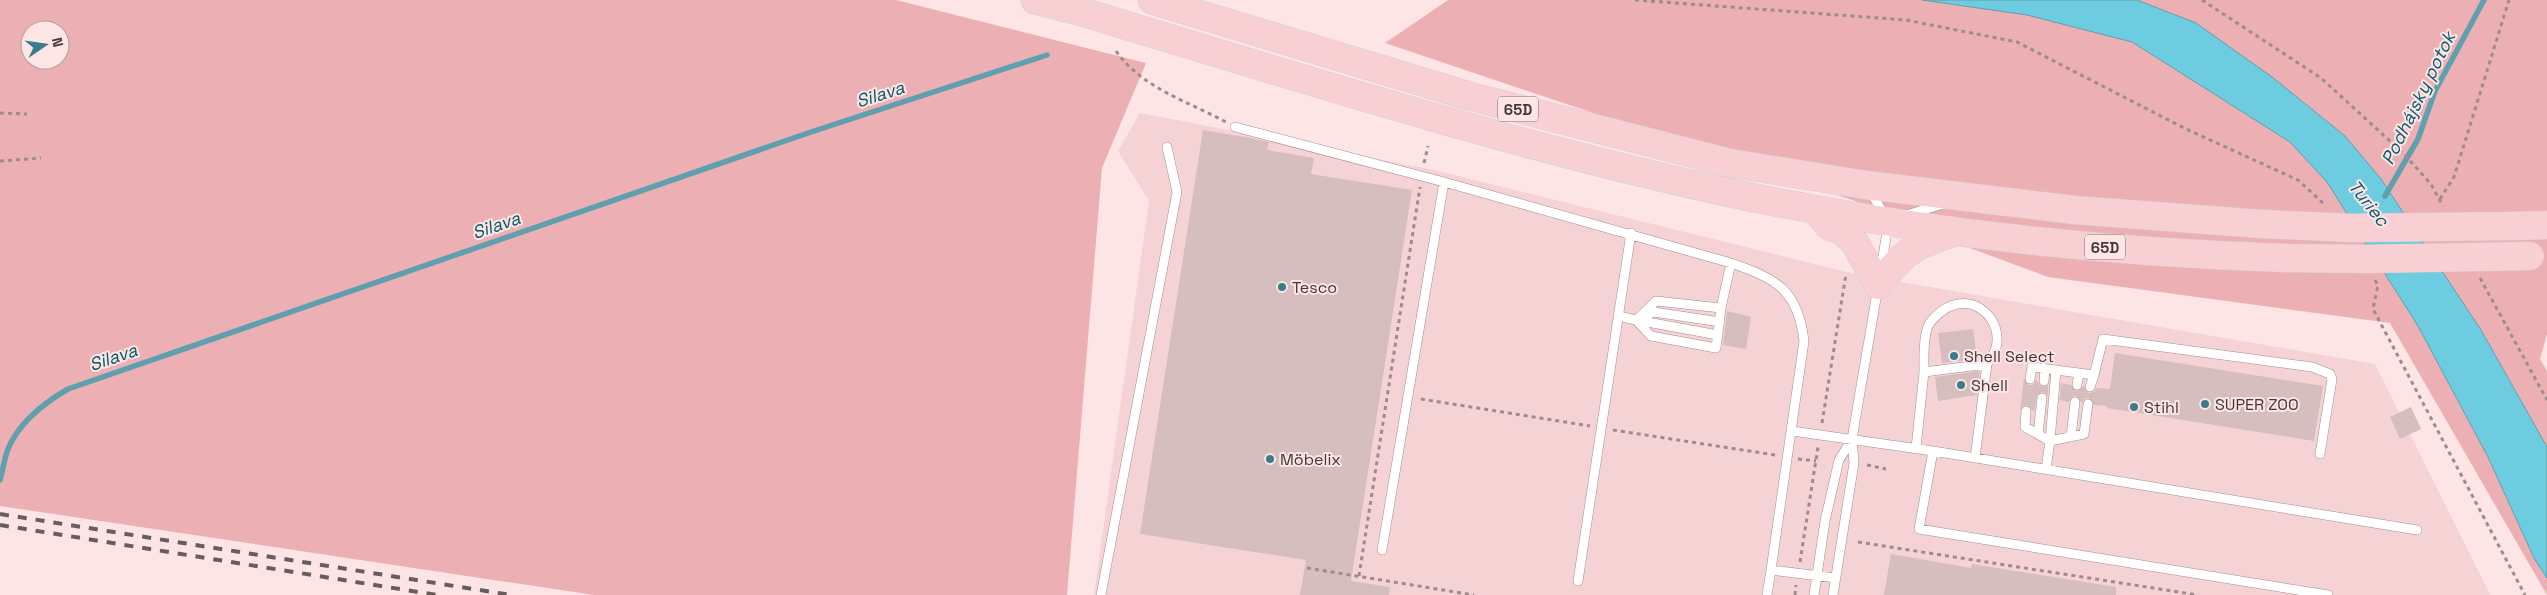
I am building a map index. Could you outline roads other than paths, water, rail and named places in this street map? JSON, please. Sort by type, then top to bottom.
[{"type":"main road","name":"65D","points":[[1035,0],[1086,13],[1456,124],[1625,169],[1889,222],[2096,246],[2285,258],[2367,259],[2539,255]]},
{"type":"main road","name":"65D","points":[[1152,0],[1468,96],[1587,128],[1730,163],[1866,185],[2074,210],[2262,224],[2362,228],[2547,225]]},
{"type":"main road","points":[[1814,208],[1829,226],[1843,231],[1855,243],[1878,286],[1904,254],[1919,245],[1955,231]]},
{"type":"lane","points":[[1235,126],[1631,233],[1765,275],[1785,291],[1799,311],[1804,341],[1767,595]]},
{"type":"lane","points":[[1101,595],[1177,192],[1167,147]]},
{"type":"lane","points":[[1382,550],[1444,182]]},
{"type":"lane","points":[[1834,595],[1854,463],[1852,439],[1889,222],[1866,185]]},
{"type":"lane","points":[[1889,222],[1916,211],[1968,197]]},
{"type":"lane","points":[[1578,582],[1631,233]]},
{"type":"lane","points":[[1636,320],[1651,336],[1716,348],[1721,308],[1731,263]]},
{"type":"lane","points":[[1636,320],[1656,301],[1721,308]]},
{"type":"lane","points":[[1916,448],[1928,326],[1935,316],[1947,308],[1961,303],[1972,303],[1981,308],[1995,329],[1995,351],[1987,364],[1976,458]]},
{"type":"lane","points":[[1636,320],[1654,312],[1720,322]]},
{"type":"lane","points":[[1618,316],[1718,335]]},
{"type":"lane","points":[[2090,387],[2103,339],[2312,367],[2330,374],[2332,379],[2320,454]]},
{"type":"lane","points":[[1924,372],[1987,364]]},
{"type":"lane","points":[[2030,379],[2032,367],[2094,375]]},
{"type":"lane","points":[[2044,381],[2045,369]]},
{"type":"lane","points":[[2046,470],[2056,370]]},
{"type":"lane","points":[[2077,385],[2079,373]]},
{"type":"lane","points":[[2038,434],[2042,398]]},
{"type":"lane","points":[[2071,437],[2075,402]]},
{"type":"lane","points":[[2026,411],[2025,427],[2050,441],[2084,434],[2088,404]]},
{"type":"lane","points":[[1792,431],[1916,448],[2417,530]]},
{"type":"lane","points":[[1814,595],[1825,522],[1839,460],[1852,439]]},
{"type":"lane","points":[[1932,451],[1919,528],[2328,595]]},
{"type":"lane","points":[[1771,570],[1836,578]]},
{"type":"water","name":"Turiec","points":[[1922,0],[2137,0],[2196,23],[2272,77],[2345,136],[2381,179],[2481,330],[2547,447],[2547,578],[2534,558],[2488,457],[2418,326],[2327,182],[2290,142],[2132,42],[2027,15]]},
{"type":"waterway","name":"Podhájsky potok","points":[[2385,196],[2418,139],[2435,91],[2484,0]]},
{"type":"waterway","name":"Silava","points":[[0,480],[8,449],[19,430],[41,407],[68,389],[811,132],[1047,55]]},
{"type":"railway","points":[[0,514],[511,595]]},
{"type":"railway","points":[[0,525],[437,595]]},
{"type":"place","name":"Tesco","points":[[1282,287]]},
{"type":"place","name":"Shell Select","points":[[1954,356]]},
{"type":"place","name":"Shell","points":[[1961,385]]},
{"type":"place","name":"SUPER ZOO","points":[[2205,404]]},
{"type":"place","name":"Stihl","points":[[2134,407]]},
{"type":"place","name":"Möbelix","points":[[1270,459]]}]
